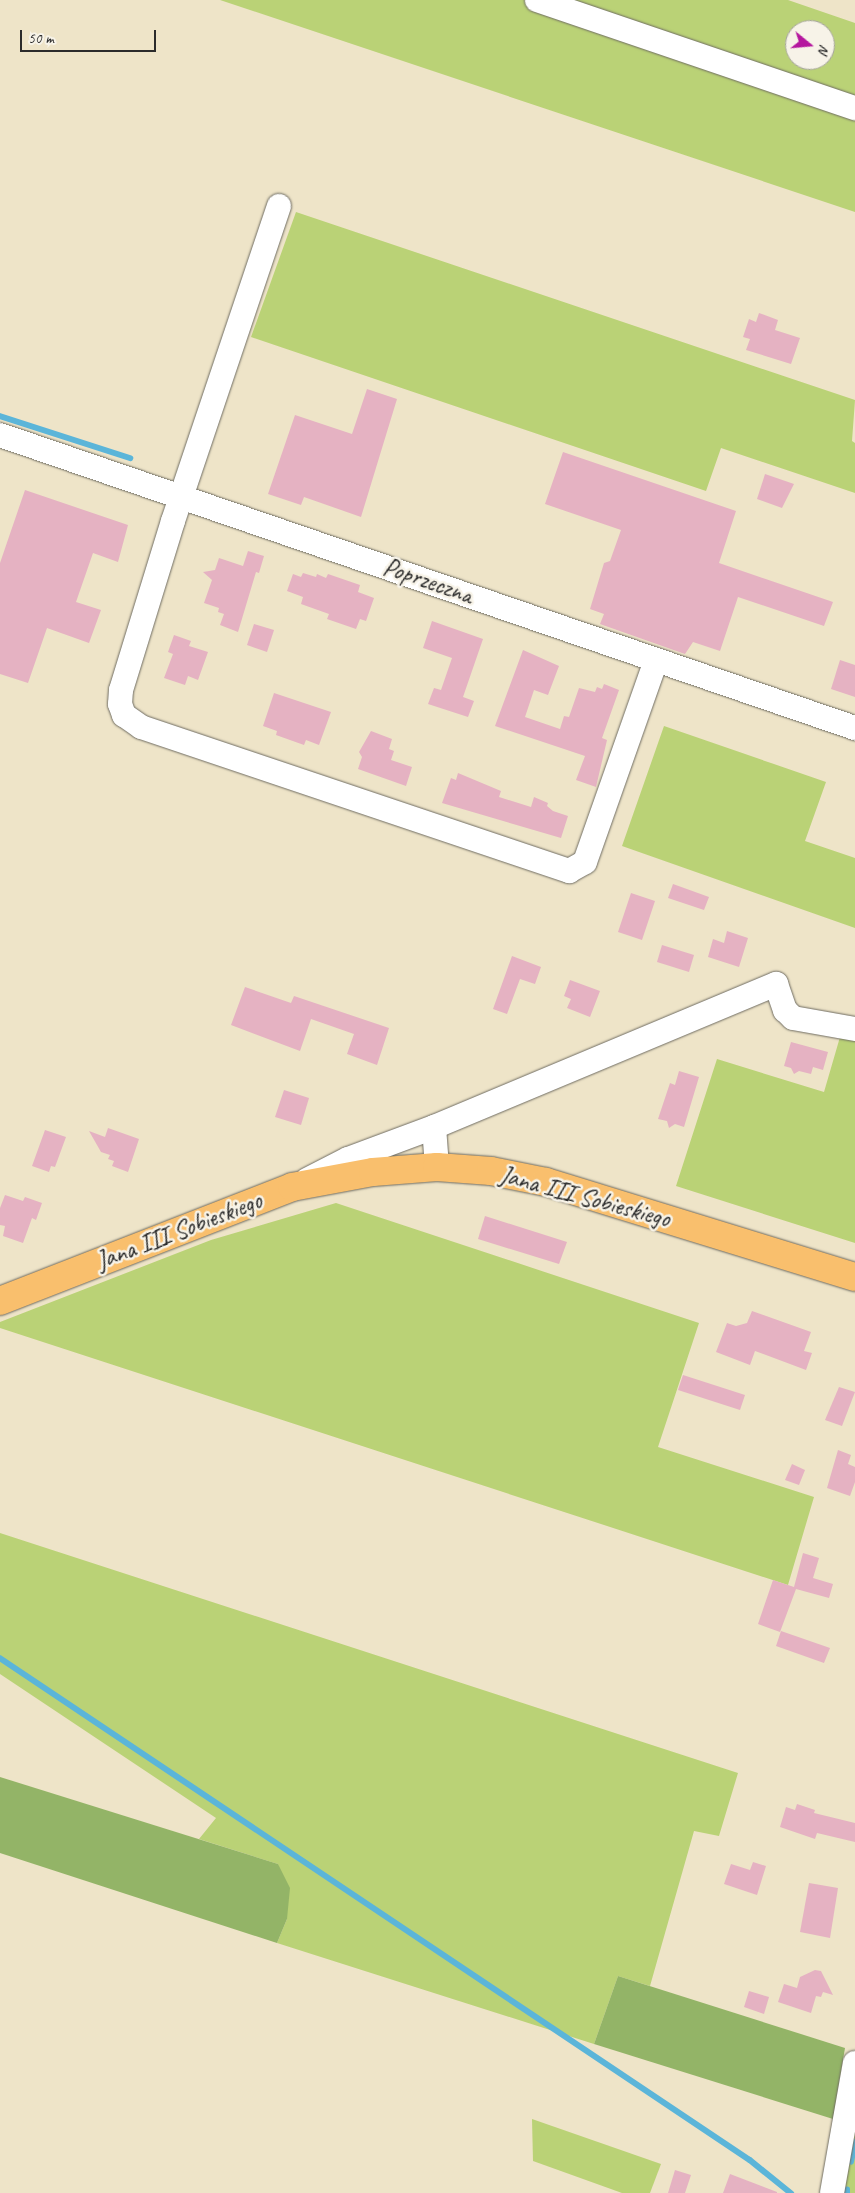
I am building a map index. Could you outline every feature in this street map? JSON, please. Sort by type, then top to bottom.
[{"type":"main road","name":"Jana III Sobieskiego","points":[[0,1301],[292,1187],[373,1172],[437,1167],[491,1171],[546,1182],[855,1277]]},
{"type":"street","points":[[537,0],[855,108]]},
{"type":"street","points":[[279,206],[182,495],[121,690],[120,704],[124,714],[141,727],[568,871],[584,862],[656,660]]},
{"type":"street","name":"Poprzeczna","points":[[0,435],[182,495],[855,728]]},
{"type":"street","points":[[292,1187],[348,1159],[434,1127],[776,984],[785,1010],[793,1018],[855,1030]]},
{"type":"street","points":[[434,1127],[437,1167]]},
{"type":"street","points":[[832,2193],[855,2063]]},
{"type":"green space","points":[[220,0],[788,0],[855,23],[855,212]]},
{"type":"green space","points":[[296,212],[855,400],[852,441],[855,443],[855,493],[721,448],[706,491],[251,337]]},
{"type":"green space","points":[[664,726],[826,782],[805,841],[855,858],[855,928],[622,846]]},
{"type":"green space","points":[[840,1037],[855,1040],[855,1243],[676,1186],[717,1059],[824,1092]]},
{"type":"green space","points":[[336,1203],[699,1323],[658,1447],[814,1497],[788,1585],[0,1328],[0,1322],[211,1240]]},
{"type":"green space","points":[[0,1533],[738,1773],[719,1836],[694,1831],[650,1986],[618,1976],[594,2044],[277,1943],[287,1919],[278,1864],[199,1839],[216,1818],[0,1674]]},
{"type":"green space","points":[[0,1777],[278,1864],[290,1888],[287,1919],[277,1943],[0,1853]]},
{"type":"green space","points":[[618,1976],[845,2048],[833,2119],[594,2044]]},
{"type":"green space","points":[[855,2110],[855,2193],[841,2193]]},
{"type":"green space","points":[[532,2119],[661,2164],[650,2193],[622,2193],[533,2161]]},
{"type":"building","points":[[759,313],[778,320],[775,330],[800,338],[791,364],[746,350],[750,339],[743,337],[749,319],[756,322]]},
{"type":"building","points":[[367,389],[397,399],[361,517],[304,497],[301,505],[268,494],[295,415],[352,434]]},
{"type":"building","points":[[563,452],[736,511],[719,563],[833,602],[824,626],[738,597],[720,651],[693,642],[685,654],[600,624],[604,614],[590,609],[604,563],[610,561],[621,530],[545,504]]},
{"type":"building","points":[[765,474],[794,484],[782,508],[757,499]]},
{"type":"building","points":[[25,490],[128,525],[118,562],[93,553],[76,602],[101,610],[89,643],[47,628],[28,683],[0,674],[0,563]]},
{"type":"building","points":[[248,551],[264,556],[259,573],[256,572],[238,632],[220,625],[224,614],[218,612],[219,608],[204,603],[212,580],[203,572],[215,570],[219,558],[243,566]]},
{"type":"building","points":[[303,573],[316,577],[317,574],[326,578],[328,574],[360,585],[358,592],[374,598],[366,621],[360,619],[356,629],[327,619],[329,614],[301,604],[303,597],[287,591],[293,574],[301,577]]},
{"type":"building","points":[[432,621],[483,639],[463,697],[474,701],[468,717],[428,704],[434,688],[441,690],[452,658],[423,648]]},
{"type":"building","points":[[254,624],[274,630],[267,652],[247,645]]},
{"type":"building","points":[[174,635],[191,641],[189,646],[208,652],[198,680],[188,676],[185,685],[164,678],[173,654],[168,652]]},
{"type":"building","points":[[523,650],[559,666],[548,695],[534,690],[525,717],[560,729],[564,716],[569,717],[579,688],[595,692],[597,687],[602,689],[604,684],[619,690],[602,738],[607,740],[596,787],[576,780],[585,756],[495,726]]},
{"type":"building","points":[[840,660],[855,665],[855,697],[831,689]]},
{"type":"building","points":[[274,693],[331,712],[319,745],[306,740],[304,745],[276,735],[277,731],[263,726]]},
{"type":"building","points":[[371,731],[392,739],[389,749],[394,751],[391,760],[412,767],[406,786],[358,769],[362,757],[359,752]]},
{"type":"building","points":[[458,773],[501,791],[499,797],[531,807],[534,797],[548,803],[547,806],[553,811],[568,816],[561,838],[442,803],[451,778],[456,780]]},
{"type":"building","points":[[673,884],[709,897],[704,910],[668,898]]},
{"type":"building","points":[[631,893],[655,901],[642,940],[618,932]]},
{"type":"building","points":[[727,931],[748,938],[739,967],[708,957],[713,939],[724,943]]},
{"type":"building","points":[[662,945],[694,955],[689,972],[657,962]]},
{"type":"building","points":[[512,956],[541,967],[535,984],[520,979],[507,1014],[493,1009]]},
{"type":"building","points":[[570,980],[600,991],[590,1017],[567,1008],[571,999],[564,996]]},
{"type":"building","points":[[245,987],[291,1003],[294,996],[389,1028],[377,1065],[347,1054],[354,1034],[311,1019],[300,1051],[231,1025]]},
{"type":"building","points":[[791,1042],[828,1052],[823,1070],[813,1067],[811,1074],[799,1071],[794,1074],[791,1068],[784,1066]]},
{"type":"building","points":[[679,1071],[699,1077],[684,1127],[675,1124],[669,1128],[667,1121],[658,1119],[670,1083],[675,1085]]},
{"type":"building","points":[[284,1090],[309,1098],[301,1125],[275,1117]]},
{"type":"building","points":[[108,1128],[139,1139],[128,1172],[112,1166],[114,1161],[108,1159],[110,1155],[101,1152],[89,1131],[105,1137]]},
{"type":"building","points":[[45,1130],[66,1137],[55,1167],[51,1166],[49,1172],[32,1166]]},
{"type":"building","points":[[5,1195],[23,1201],[25,1197],[42,1203],[36,1220],[32,1218],[23,1243],[3,1236],[5,1226],[0,1225],[0,1208]]},
{"type":"building","points":[[485,1216],[567,1242],[559,1264],[478,1239]]},
{"type":"building","points":[[752,1311],[811,1332],[804,1351],[812,1353],[806,1370],[755,1351],[750,1365],[716,1352],[727,1323],[736,1326],[747,1323]]},
{"type":"building","points":[[683,1375],[745,1395],[740,1410],[678,1390]]},
{"type":"building","points":[[839,1387],[855,1392],[842,1426],[825,1420]]},
{"type":"building","points":[[838,1450],[851,1455],[848,1464],[855,1467],[855,1482],[850,1496],[827,1488]]},
{"type":"building","points":[[792,1464],[805,1470],[799,1485],[785,1480]]},
{"type":"building","points":[[803,1553],[819,1558],[813,1578],[833,1584],[829,1598],[796,1589],[780,1632],[758,1624],[773,1580],[794,1587]]},
{"type":"building","points":[[781,1631],[830,1648],[824,1663],[776,1646]]},
{"type":"building","points":[[797,1804],[815,1810],[814,1813],[855,1823],[855,1842],[817,1833],[815,1839],[780,1827],[786,1807],[795,1810]]},
{"type":"building","points":[[753,1862],[766,1866],[757,1895],[724,1884],[731,1864],[750,1870]]},
{"type":"building","points":[[809,1883],[838,1888],[830,1938],[800,1932]]},
{"type":"building","points":[[815,1970],[821,1971],[833,1995],[823,1992],[821,1997],[816,1996],[811,2013],[778,2002],[784,1984],[797,1988],[800,1977]]},
{"type":"building","points":[[749,1991],[769,1997],[764,2014],[744,2007]]},
{"type":"building","points":[[675,2170],[691,2175],[685,2193],[668,2193]]},
{"type":"building","points":[[730,2174],[777,2192],[777,2193],[723,2193]]},
{"type":"waterway","points":[[0,416],[130,458]]},
{"type":"waterway","points":[[0,1658],[750,2160],[791,2193]]},
{"type":"waterway","points":[[851,2162],[855,2142]]}]
